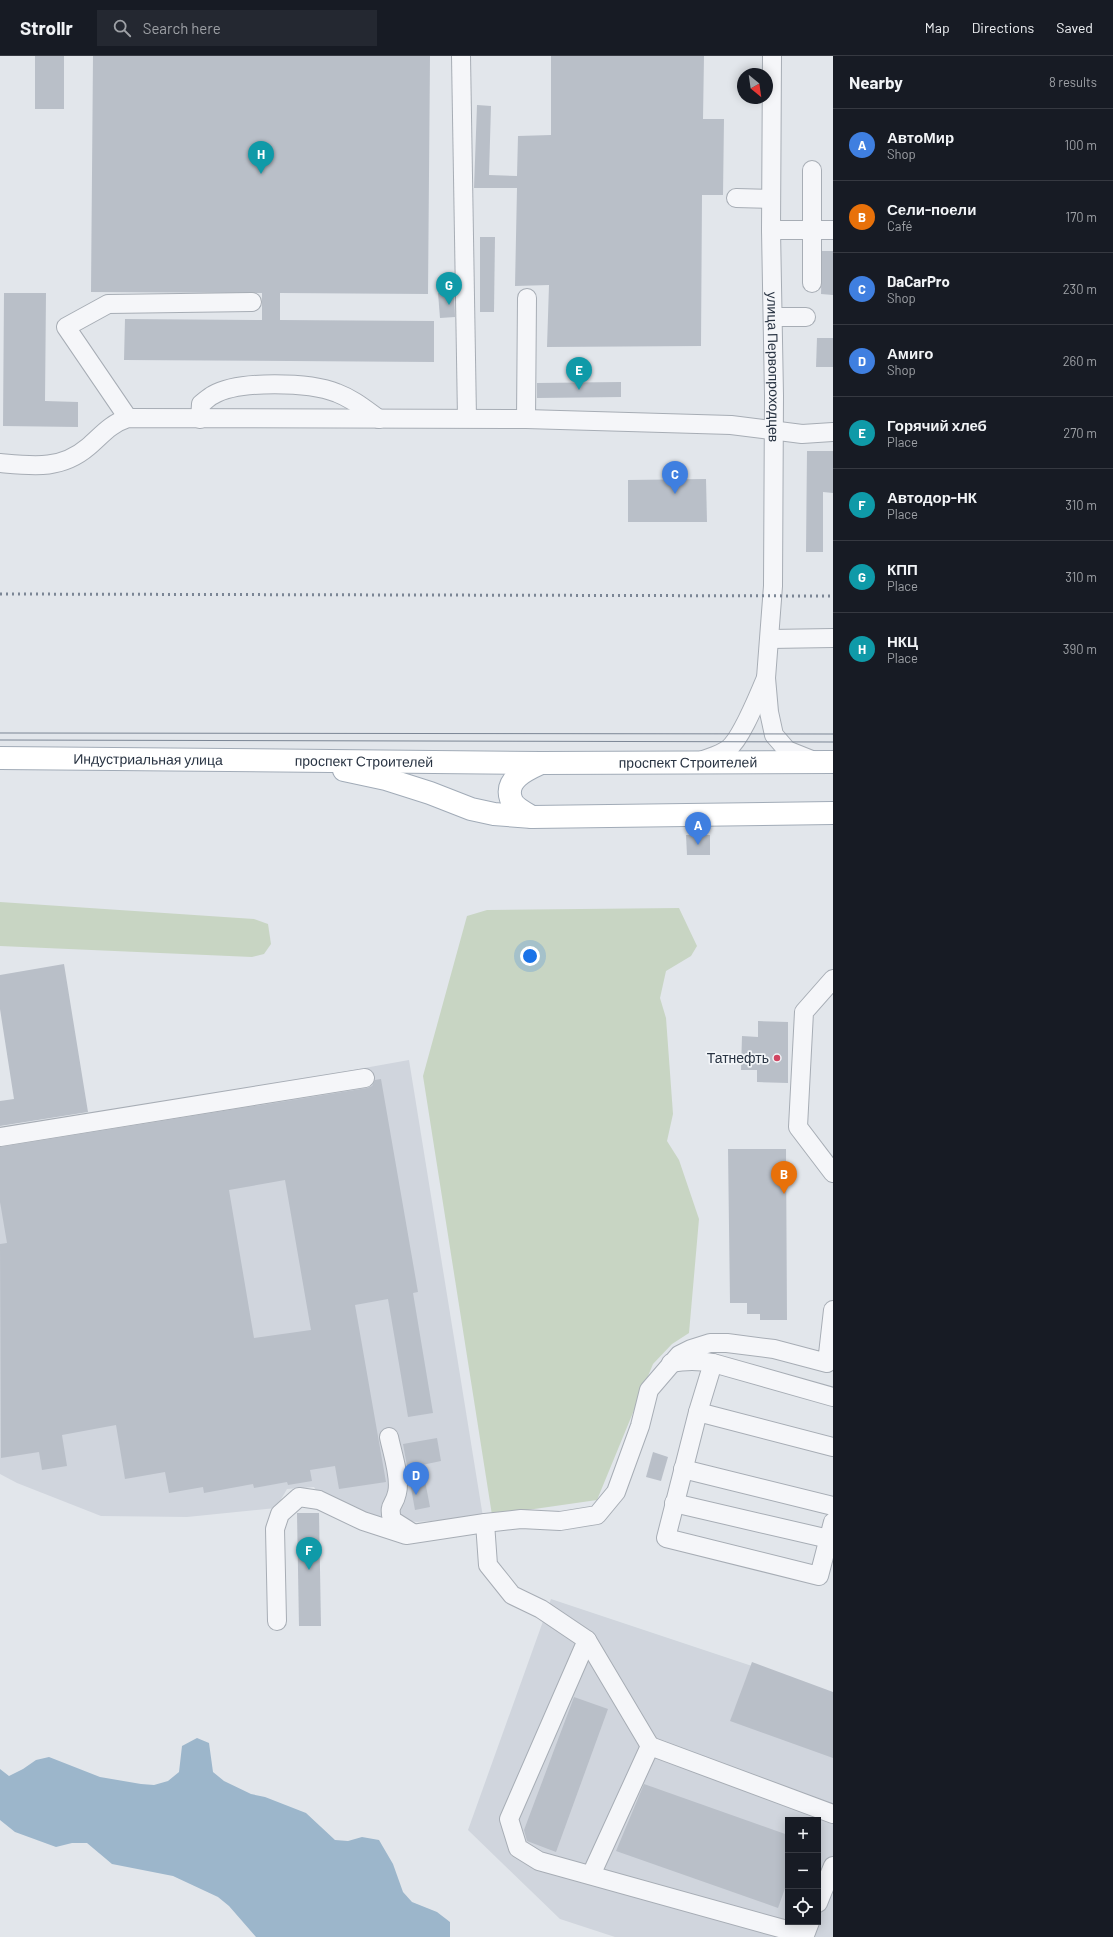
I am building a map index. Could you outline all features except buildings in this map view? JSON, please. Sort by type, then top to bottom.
[{"type":"main road","name":"Индустриальная улица","points":[[0,758],[296,760]]},
{"type":"main road","name":"проспект Строителей","points":[[296,760],[541,763],[827,762]]},
{"type":"main road","name":"проспект Строителей","points":[[296,760],[386,779],[430,792],[471,809],[494,814],[532,817],[833,814]]},
{"type":"main road","points":[[532,817],[517,808],[510,799],[511,790],[514,781],[522,772],[541,763]]},
{"type":"street","points":[[461,56],[467,418]]},
{"type":"street","name":"улица Первопроходцев","points":[[772,56],[771,230],[774,430],[773,586],[766,678],[769,712],[774,735],[787,750],[800,756],[827,762]]},
{"type":"street","points":[[812,170],[812,283]]},
{"type":"street","points":[[736,198],[771,198]]},
{"type":"street","points":[[771,230],[833,230]]},
{"type":"street","points":[[526,419],[527,298]]},
{"type":"street","points":[[128,418],[66,327],[108,304],[252,302]]},
{"type":"street","points":[[773,317],[806,317]]},
{"type":"street","points":[[200,419],[201,404],[213,394],[239,387],[273,384],[312,386],[336,392],[356,401],[379,419]]},
{"type":"street","points":[[0,463],[47,466],[64,461],[87,448],[115,422],[128,418],[526,419],[731,425],[802,434],[833,432]]},
{"type":"street","points":[[770,639],[833,638]]},
{"type":"street","name":"улица Первопроходцев","points":[[695,763],[717,755],[729,748],[750,714],[766,678]]},
{"type":"street","points":[[833,979],[804,1012],[798,1127],[833,1173]]},
{"type":"street","points":[[0,1137],[365,1078]]},
{"type":"street","points":[[670,1364],[698,1360],[826,1395],[827,1363],[833,1310]]},
{"type":"street","points":[[277,1621],[275,1529],[280,1514],[299,1497],[319,1500],[363,1521],[406,1535],[485,1522],[521,1519],[560,1521],[597,1515],[616,1492],[640,1426],[649,1390],[679,1355],[691,1349],[710,1343],[774,1349],[827,1363]]},
{"type":"street","points":[[674,1503],[831,1530],[819,1576],[666,1538],[674,1503],[698,1412],[713,1363]]},
{"type":"street","points":[[698,1412],[833,1447]]},
{"type":"street","points":[[389,1437],[397,1474],[397,1493],[390,1508],[392,1520],[415,1534]]},
{"type":"street","points":[[683,1469],[833,1506]]},
{"type":"street","points":[[485,1522],[488,1565],[512,1595],[541,1609],[587,1640],[650,1746],[833,1814]]},
{"type":"street","points":[[587,1640],[508,1819],[518,1848],[540,1861],[805,1935],[809,1925]]},
{"type":"street","points":[[591,1875],[650,1746]]},
{"type":"street","points":[[821,1896],[833,1866]]},
{"type":"shaded area","points":[[409,1060],[483,1517],[417,1522],[364,1515],[321,1498],[314,1487],[287,1489],[276,1508],[187,1517],[101,1516],[17,1483],[0,1474],[0,1133]]},
{"type":"shaded area","points":[[551,1599],[833,1693],[833,1937],[615,1937],[560,1919],[468,1830]]},
{"type":"green space","points":[[0,902],[254,919],[268,924],[271,944],[264,954],[252,957],[0,946]]},
{"type":"green space","points":[[679,908],[697,946],[691,956],[666,971],[660,998],[666,1018],[673,1114],[667,1141],[679,1160],[699,1219],[689,1333],[672,1344],[653,1364],[597,1500],[492,1515],[423,1076],[467,916],[487,910]]},
{"type":"water","points":[[197,1738],[209,1743],[213,1772],[224,1781],[251,1794],[265,1797],[306,1813],[335,1840],[348,1841],[362,1837],[379,1840],[393,1864],[403,1892],[412,1902],[437,1912],[450,1922],[450,1937],[256,1937],[229,1906],[218,1897],[173,1876],[112,1864],[87,1843],[72,1843],[56,1847],[15,1832],[0,1820],[0,1769],[9,1776],[36,1760],[49,1757],[100,1777],[154,1785],[168,1781],[179,1772],[182,1746]]},
{"type":"tram line","points":[[0,733],[833,734]]},
{"type":"tram line","points":[[0,740],[833,742]]},
{"type":"railway","points":[[0,594],[833,596]]},
{"type":"place","name":"НКЦ","points":[[261,174]]},
{"type":"place","name":"КПП","points":[[449,305]]},
{"type":"place","name":"Горячий хлеб","points":[[579,390]]},
{"type":"place","name":"DaCarPro","points":[[675,494]]},
{"type":"place","name":"АвтоМир","points":[[698,845]]},
{"type":"place","name":"Татнефть","points":[[777,1058]]},
{"type":"place","name":"Сели-поели","points":[[784,1194]]},
{"type":"place","name":"Амиго","points":[[416,1495]]},
{"type":"place","name":"Автодор-НК","points":[[309,1570]]}]
